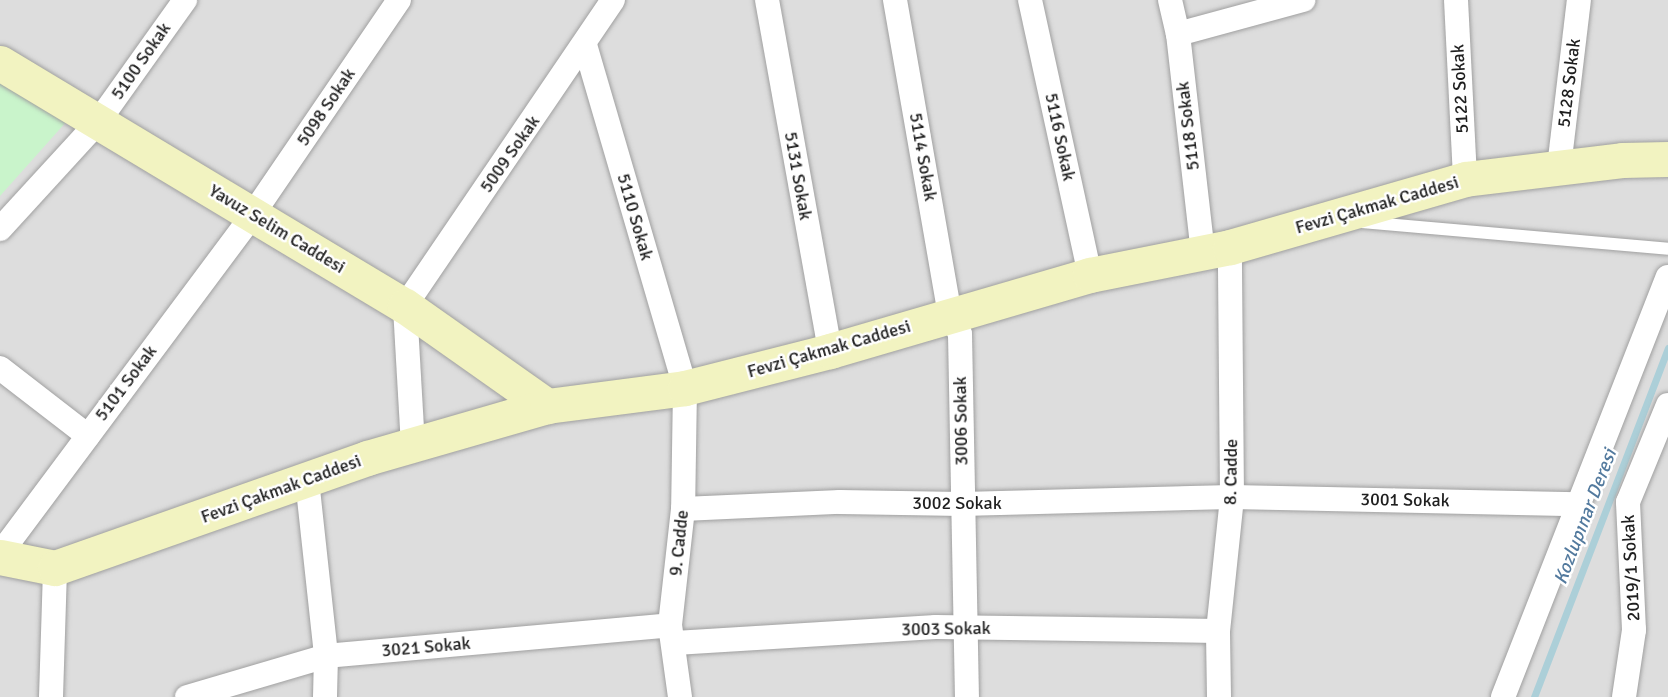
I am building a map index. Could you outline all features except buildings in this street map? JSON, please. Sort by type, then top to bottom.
[{"type":"street","name":"5100 Sokak","points":[[0,229],[98,122],[185,0]]},
{"type":"street","name":"5098 Sokak","points":[[253,214],[399,0]]},
{"type":"street","name":"5009 Sokak","points":[[405,306],[585,45],[613,0]]},
{"type":"street","name":"5131 Sokak","points":[[767,0],[830,351]]},
{"type":"street","name":"5114 Sokak","points":[[895,0],[950,315]]},
{"type":"street","name":"5116 Sokak","points":[[1030,0],[1090,275]]},
{"type":"street","name":"5118 Sokak","points":[[1170,0],[1217,250]]},
{"type":"street","points":[[1178,34],[1303,0]]},
{"type":"street","name":"5122 Sokak","points":[[1456,0],[1465,179]]},
{"type":"street","name":"5128 Sokak","points":[[1559,167],[1579,0]]},
{"type":"street","name":"5110 Sokak","points":[[585,45],[685,388]]},
{"type":"street","name":"Yavuz Selim Caddesi","points":[[0,63],[405,306],[547,406]]},
{"type":"street","name":"Fevzi Çakmak Caddesi","points":[[0,556],[55,568],[307,480],[547,406],[685,388],[830,351],[1090,275],[1217,250],[1465,179],[1559,167],[1668,159]]},
{"type":"street","name":"5101 Sokak","points":[[0,556],[253,214]]},
{"type":"street","name":"8. Cadde","points":[[1217,250],[1232,497],[1218,631],[1219,697]]},
{"type":"street","points":[[1503,697],[1668,277]]},
{"type":"street","points":[[405,306],[413,446]]},
{"type":"street","name":"3006 Sokak","points":[[950,315],[960,334],[967,697]]},
{"type":"street","points":[[0,368],[88,436]]},
{"type":"street","name":"9. Cadde","points":[[680,697],[673,634],[683,509],[685,388]]},
{"type":"street","name":"2019/1 Sokak","points":[[1624,697],[1634,630],[1628,502],[1668,405]]},
{"type":"street","points":[[307,480],[326,656],[325,697]]},
{"type":"street","name":"3001 Sokak","points":[[1232,497],[1577,504]]},
{"type":"street","name":"3002 Sokak","points":[[683,509],[840,502],[962,504],[1232,497]]},
{"type":"street","points":[[51,697],[55,568]]},
{"type":"street","name":"3003 Sokak","points":[[673,634],[967,628],[1218,631]]},
{"type":"street","name":"3021 Sokak","points":[[187,697],[326,656],[673,634]]},
{"type":"lane","points":[[1328,219],[1668,249]]},
{"type":"shaded area","points":[[0,0],[1668,0],[1668,697],[0,697]]},
{"type":"green space","points":[[0,78],[67,121],[0,196]]},
{"type":"waterway","name":"Kozlupınar Deresi","points":[[1534,697],[1668,348]]}]
